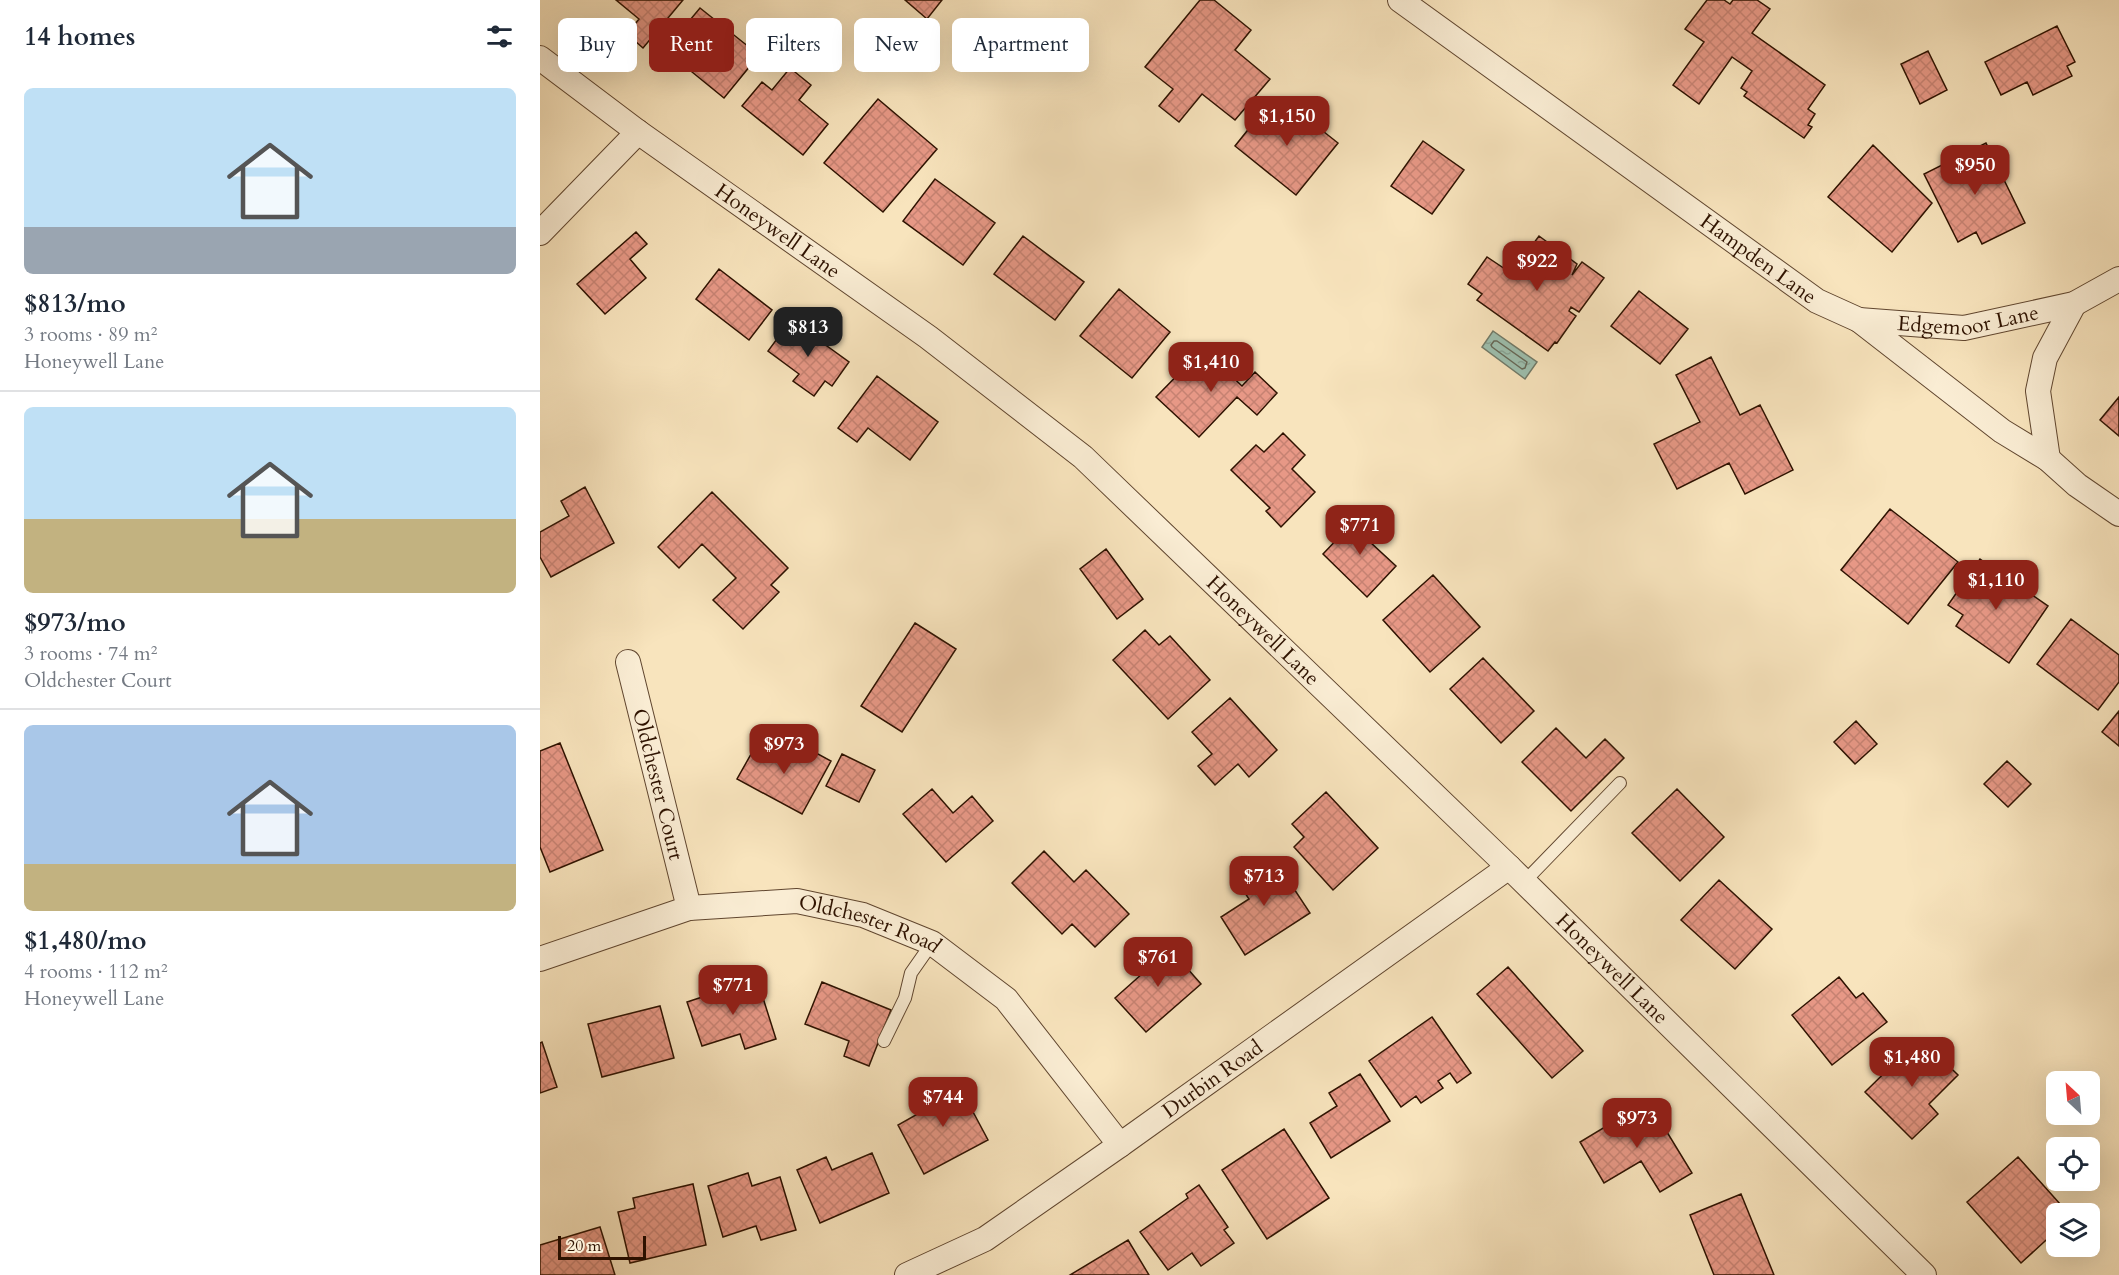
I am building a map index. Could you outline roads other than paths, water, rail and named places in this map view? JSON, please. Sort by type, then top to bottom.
[{"type":"street","name":"Hampden Lane","points":[[1401,0],[1817,301],[1859,320],[2002,431],[2048,459],[2077,485],[2119,514]]},
{"type":"street","name":"Honeywell Lane","points":[[540,58],[638,132],[928,337],[1083,457],[1516,875],[1911,1271]]},
{"type":"street","points":[[540,233],[638,132]]},
{"type":"street","name":"Edgemoor Lane","points":[[1859,320],[1964,328],[2074,304],[2119,279]]},
{"type":"street","name":"Edgemoor Lane","points":[[2048,459],[2038,391],[2045,358],[2074,304]]},
{"type":"street","name":"Oldchester Court","points":[[628,662],[689,908]]},
{"type":"street","name":"Durbin Road","points":[[907,1275],[985,1239],[1516,875]]},
{"type":"street","name":"Oldchester Road","points":[[540,959],[689,908],[797,901],[863,915],[932,943],[1006,999],[1119,1145]]},
{"type":"lane","points":[[1516,875],[1620,783]]},
{"type":"lane","points":[[884,1041],[905,998],[910,974],[932,943]]},
{"type":"water","points":[[1493,331],[1537,362],[1525,379],[1482,347]]}]
